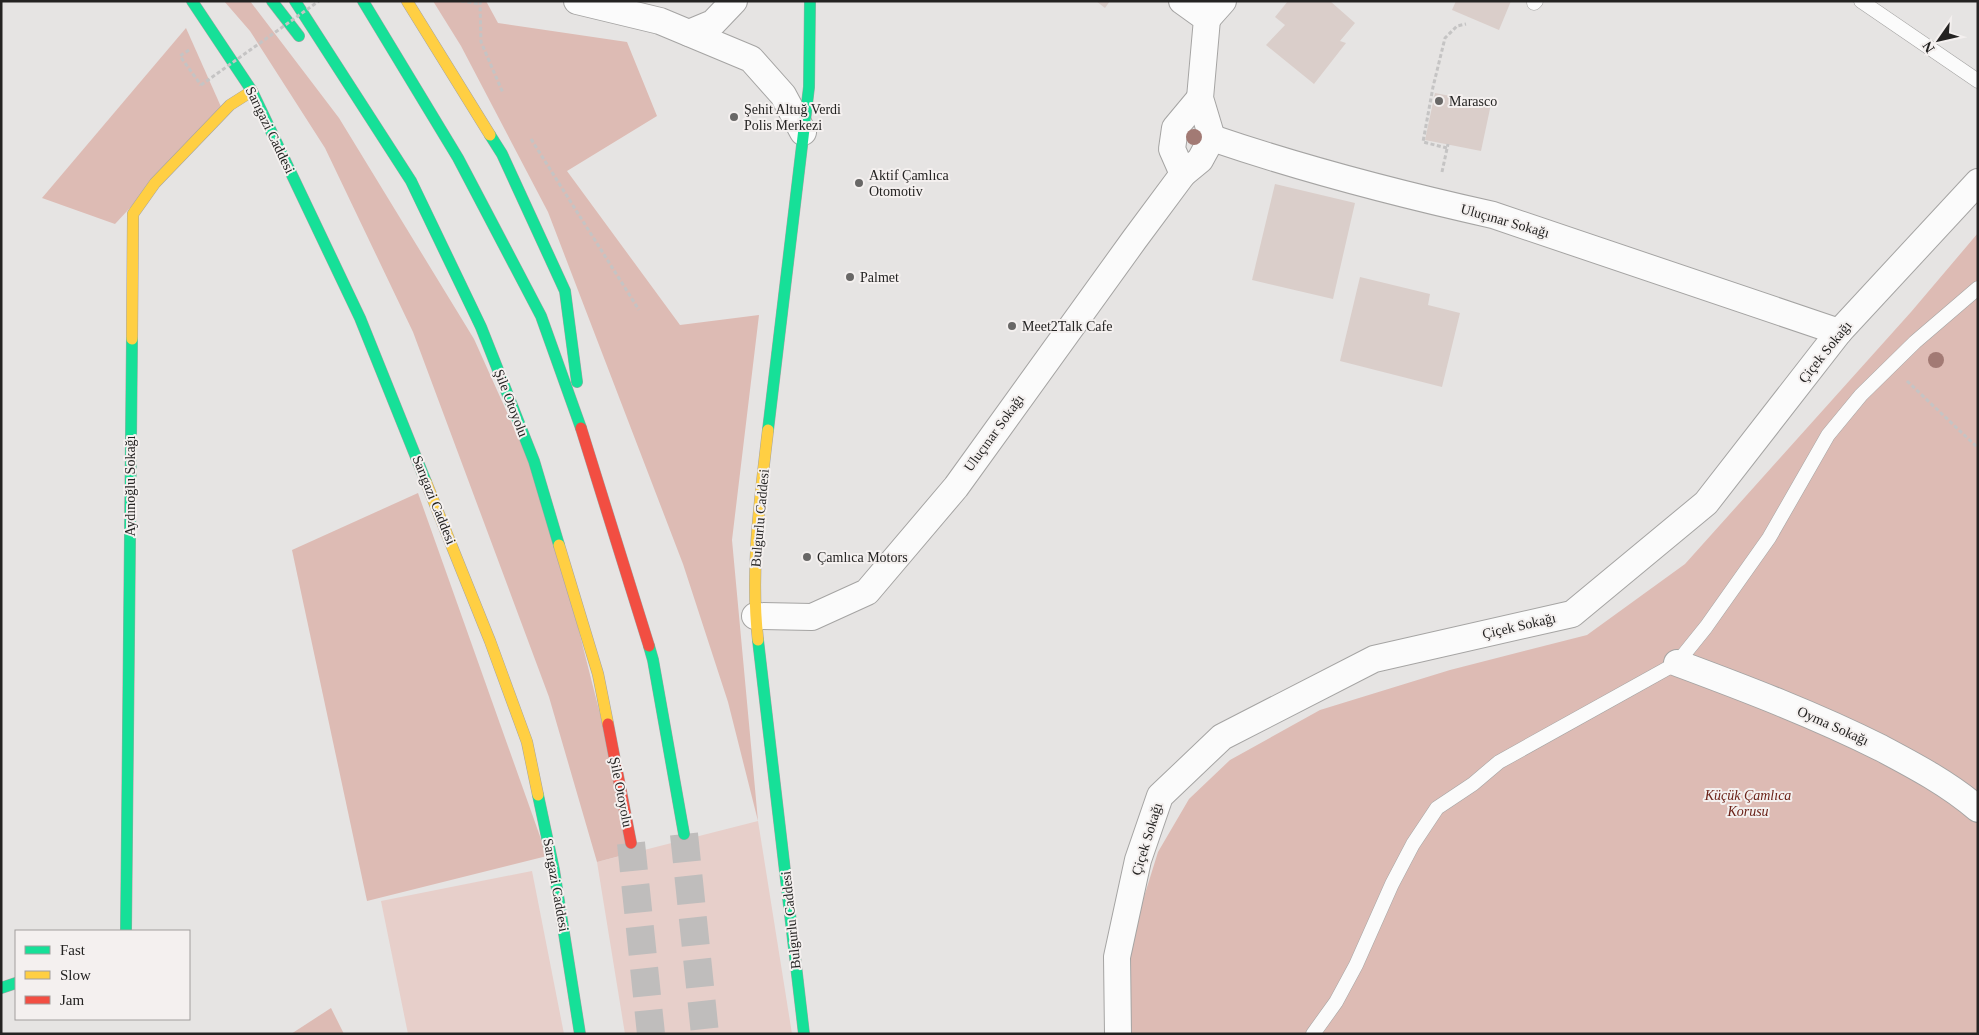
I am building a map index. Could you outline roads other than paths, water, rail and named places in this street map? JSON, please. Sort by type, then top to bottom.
[{"type":"main road","name":"Sarıgazi Caddesi","points":[[192,1],[252,91],[360,318],[490,641],[527,742],[554,870],[580,1034]]},
{"type":"main road","points":[[272,1],[308,48]]},
{"type":"main road","name":"Şile Otoyolu","points":[[295,1],[411,181],[481,327],[534,461],[598,674],[631,843]]},
{"type":"main road","points":[[363,1],[458,158],[541,316],[584,436],[653,660],[684,834]]},
{"type":"main road","points":[[407,1],[502,154],[565,291],[584,436]]},
{"type":"main road","name":"Bulgurlu Caddesi","points":[[804,1034],[756,616],[756,533],[808,87],[810,1]]},
{"type":"main road","points":[[327,72],[411,181]]},
{"type":"main road","name":"Aydınoğlu Sokağı","points":[[126,930],[133,214],[162,175],[230,105],[252,91]]},
{"type":"main road","points":[[1,988],[15,983]]},
{"type":"street","points":[[577,1],[660,21],[751,59],[783,95],[803,132]]},
{"type":"street","points":[[689,33],[713,23],[734,1]]},
{"type":"street","points":[[1182,1],[1215,10],[1200,98],[1212,138]]},
{"type":"street","points":[[1183,174],[1172,149],[1176,128],[1200,98]]},
{"type":"street","name":"Uluçınar Sokağı","points":[[756,616],[812,617],[868,592],[956,487],[1183,174],[1200,160],[1212,138],[1259,154],[1435,202],[1493,215],[1839,332]]},
{"type":"street","name":"Çiçek Sokağı","points":[[1118,1034],[1117,957],[1138,860],[1160,796],[1167,789],[1222,737],[1374,659],[1572,614],[1706,503],[1839,332],[1978,182]]},
{"type":"street","name":"Oyma Sokağı","points":[[1677,663],[1757,692],[1850,733],[1916,766],[1960,794],[1978,809]]},
{"type":"lane","points":[[1861,1],[1978,81]]},
{"type":"lane","points":[[1313,1034],[1344,987],[1392,884],[1437,808],[1473,784],[1499,762],[1677,663],[1706,627],[1769,538],[1828,435],[1862,395],[1915,342],[1978,288]]},
{"type":"tunnel","points":[[684,834],[705,1034]]},
{"type":"tunnel","points":[[631,843],[651,1034]]},
{"type":"place","name":"Marasco","points":[[1439,101]]},
{"type":"place","name":"Şehit Altuğ Verdi Polis Merkezi","points":[[734,117]]},
{"type":"place","name":"Aktif Çamlıca Otomotiv","points":[[859,183]]},
{"type":"place","name":"Palmet","points":[[850,277]]},
{"type":"place","name":"Meet2Talk Cafe","points":[[1012,326]]},
{"type":"place","name":"Çamlıca Motors","points":[[807,557]]},
{"type":"park label","name":"Küçük Çamlıca Korusu","points":[[1748,804]]}]
